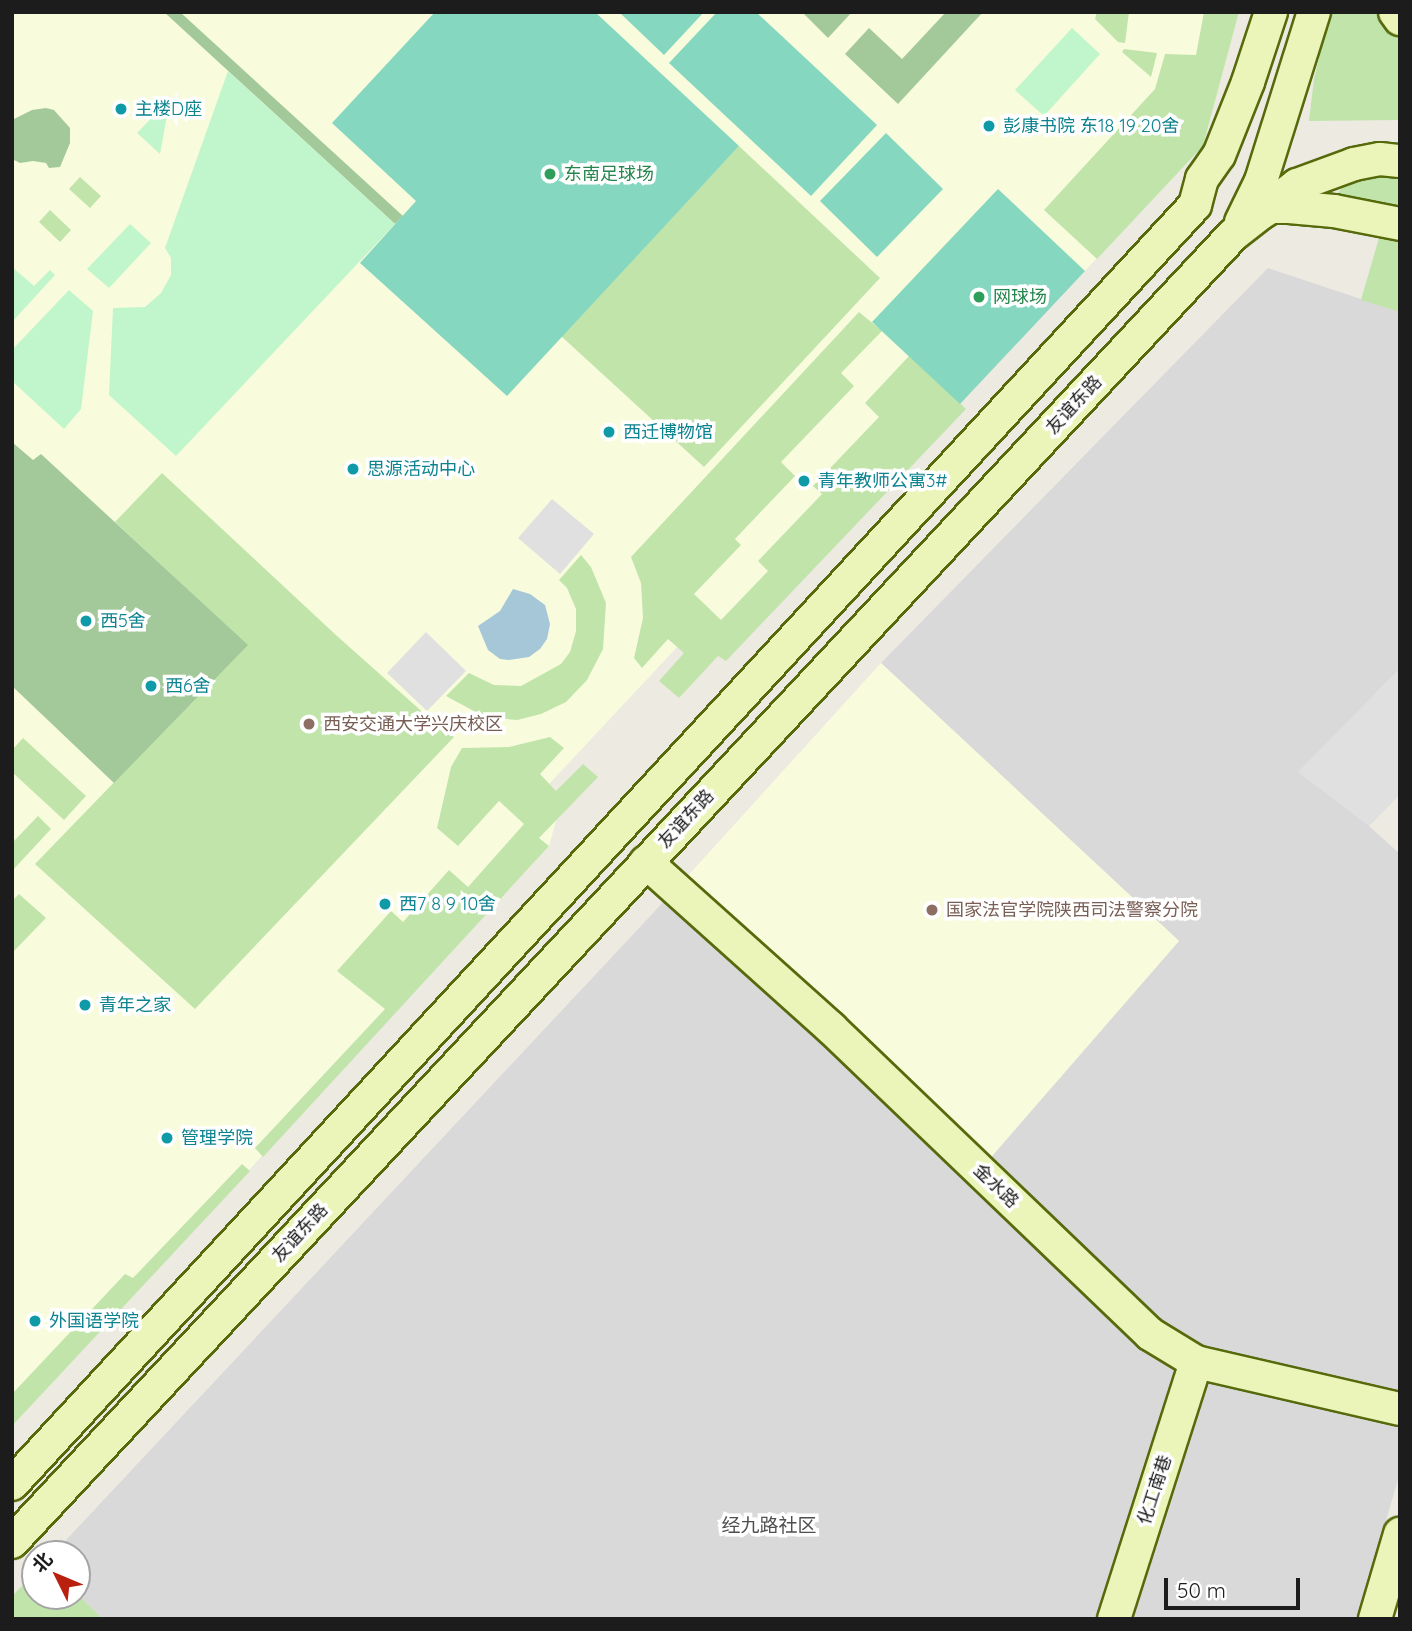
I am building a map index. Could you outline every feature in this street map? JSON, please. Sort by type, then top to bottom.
[{"type":"main road","points":[[12,1484],[1195,205],[1202,179],[1219,155],[1270,12]]},
{"type":"main road","points":[[1291,12],[1261,105],[1262,129],[1271,151],[1286,162],[1332,169]]},
{"type":"main road","points":[[1243,226],[1271,151],[1314,12]]},
{"type":"main road","points":[[1395,12],[1400,19]]},
{"type":"main road","name":"友谊东路","points":[[12,1542],[1243,226],[1297,185],[1332,169],[1380,159],[1400,160]]},
{"type":"main road","points":[[1243,226],[1272,207],[1334,211],[1400,224]]},
{"type":"main road","name":"金水路","points":[[646,862],[831,1028],[1150,1334],[1196,1362],[1400,1409]]},
{"type":"main road","name":"化工南巷","points":[[1114,1619],[1196,1362]]},
{"type":"main road","points":[[1374,1619],[1400,1534]]},
{"type":"shaded area","name":"西安交通大学兴庆校区","points":[[12,12],[1239,12],[1203,146],[723,653],[694,629],[549,784],[536,798],[557,817],[549,846],[12,1426]]},
{"type":"shaded area","points":[[1268,268],[1400,312],[1400,794],[1369,826],[1400,854],[1400,1473],[1357,1619],[103,1619],[91,1607],[91,1540],[66,1540],[684,880],[1179,941],[881,663]]},
{"type":"shaded area","points":[[552,499],[594,534],[560,574],[518,538]]},
{"type":"shaded area","points":[[426,632],[466,671],[427,711],[387,673]]},
{"type":"shaded area","name":"国家法官学院陕西司法警察分院","points":[[881,663],[1179,941],[987,1162],[684,880]]},
{"type":"shaded area","points":[[1400,668],[1400,794],[1369,826],[1298,772]]},
{"type":"green space","points":[[164,12],[180,12],[403,216],[395,224]]},
{"type":"green space","name":"东南足球场","points":[[435,12],[595,12],[739,146],[507,396],[360,263],[416,201],[332,123]]},
{"type":"green space","points":[[619,12],[704,12],[664,55]]},
{"type":"green space","points":[[717,12],[756,12],[877,125],[811,196],[669,63]]},
{"type":"green space","points":[[802,12],[852,12],[828,38]]},
{"type":"green space","points":[[946,12],[983,12],[898,104],[845,54],[869,28],[902,59]]},
{"type":"green space","points":[[1097,12],[1129,12],[1125,43],[1118,42],[1095,19]]},
{"type":"green space","points":[[1204,12],[1239,12],[1203,146],[1097,259],[1044,210],[1155,89],[1165,54],[1196,55]]},
{"type":"green space","points":[[1330,12],[1389,12],[1400,33],[1400,120],[1309,121],[1314,79]]},
{"type":"green space","points":[[1072,28],[1100,54],[1044,116],[1015,90]]},
{"type":"green space","points":[[1124,49],[1157,53],[1151,77],[1122,52]]},
{"type":"green space","points":[[228,71],[395,224],[176,456],[109,395],[113,308],[145,307],[161,293],[171,275],[171,258],[165,248]]},
{"type":"green space","points":[[170,99],[160,154],[137,133]]},
{"type":"green space","points":[[32,110],[54,110],[70,128],[70,143],[60,167],[49,168],[46,163],[20,163],[12,159],[12,120]]},
{"type":"green space","points":[[886,133],[943,189],[877,257],[820,201]]},
{"type":"green space","points":[[739,146],[880,278],[704,467],[561,336]]},
{"type":"green space","points":[[1381,171],[1400,176],[1400,214],[1336,196],[1346,181]]},
{"type":"green space","points":[[80,177],[101,196],[90,208],[69,189]]},
{"type":"green space","name":"网球场","points":[[998,189],[1085,271],[960,404],[872,322]]},
{"type":"green space","points":[[50,210],[71,230],[60,242],[39,222]]},
{"type":"green space","points":[[130,224],[151,243],[109,288],[87,269]]},
{"type":"green space","points":[[1381,231],[1400,237],[1400,312],[1361,300]]},
{"type":"green space","points":[[12,267],[34,286],[50,270],[55,275],[12,322]]},
{"type":"green space","points":[[69,290],[93,311],[81,409],[64,429],[12,381],[12,350]]},
{"type":"green space","points":[[859,312],[882,331],[841,373],[854,386],[781,462],[795,476],[735,539],[741,545],[694,594],[721,620],[768,571],[758,561],[822,494],[813,486],[879,417],[865,403],[909,356],[966,409],[726,661],[718,656],[679,698],[659,681],[684,653],[668,639],[642,668],[634,658],[643,618],[641,583],[631,557]]},
{"type":"green space","points":[[12,442],[33,460],[41,454],[248,645],[114,783],[12,686]]},
{"type":"green space","points":[[162,473],[337,636],[454,737],[195,1009],[35,864],[247,645],[115,522]]},
{"type":"green space","points":[[581,555],[591,567],[606,603],[603,649],[587,680],[566,702],[541,714],[517,720],[485,717],[446,696],[469,673],[494,685],[521,686],[561,664],[570,652],[576,631],[576,609],[567,588],[559,580]]},
{"type":"green space","points":[[550,737],[564,748],[540,774],[556,791],[583,764],[598,777],[539,838],[549,846],[263,1157],[255,1148],[385,1009],[337,971],[391,911],[403,922],[449,870],[468,887],[524,824],[499,801],[458,846],[437,828],[451,767],[462,748],[509,747]]},
{"type":"green space","points":[[23,738],[86,796],[64,820],[12,772],[12,750]]},
{"type":"green space","points":[[38,816],[51,829],[12,871],[12,843]]},
{"type":"green space","points":[[19,894],[46,918],[12,953],[12,901]]},
{"type":"green space","points":[[242,1164],[250,1171],[12,1426],[12,1394],[125,1274],[133,1278]]},
{"type":"green space","points":[[21,1587],[21,1610],[91,1610],[91,1607],[103,1619],[12,1619],[12,1596]]},
{"type":"water","points":[[513,589],[530,594],[545,605],[550,624],[547,639],[540,649],[529,657],[500,659],[488,650],[478,626],[500,611]]},
{"type":"place","name":"主楼D座","points":[[121,109]]},
{"type":"place","name":"彭康书院 东18 19 20舍","points":[[989,126]]},
{"type":"place","name":"东南足球场","points":[[550,174]]},
{"type":"place","name":"网球场","points":[[979,297]]},
{"type":"place","name":"西迁博物馆","points":[[609,432]]},
{"type":"place","name":"思源活动中心","points":[[353,469]]},
{"type":"place","name":"青年教师公寓3#","points":[[804,481]]},
{"type":"place","name":"西5舍","points":[[86,621]]},
{"type":"place","name":"西6舍","points":[[151,686]]},
{"type":"place","name":"西安交通大学兴庆校区","points":[[309,724]]},
{"type":"place","name":"西7 8 9 10舍","points":[[385,904]]},
{"type":"place","name":"国家法官学院陕西司法警察分院","points":[[932,910]]},
{"type":"place","name":"青年之家","points":[[85,1005]]},
{"type":"place","name":"管理学院","points":[[167,1138]]},
{"type":"place","name":"外国语学院","points":[[35,1321]]},
{"type":"district","name":"经九路社区","points":[[769,1526]]}]
